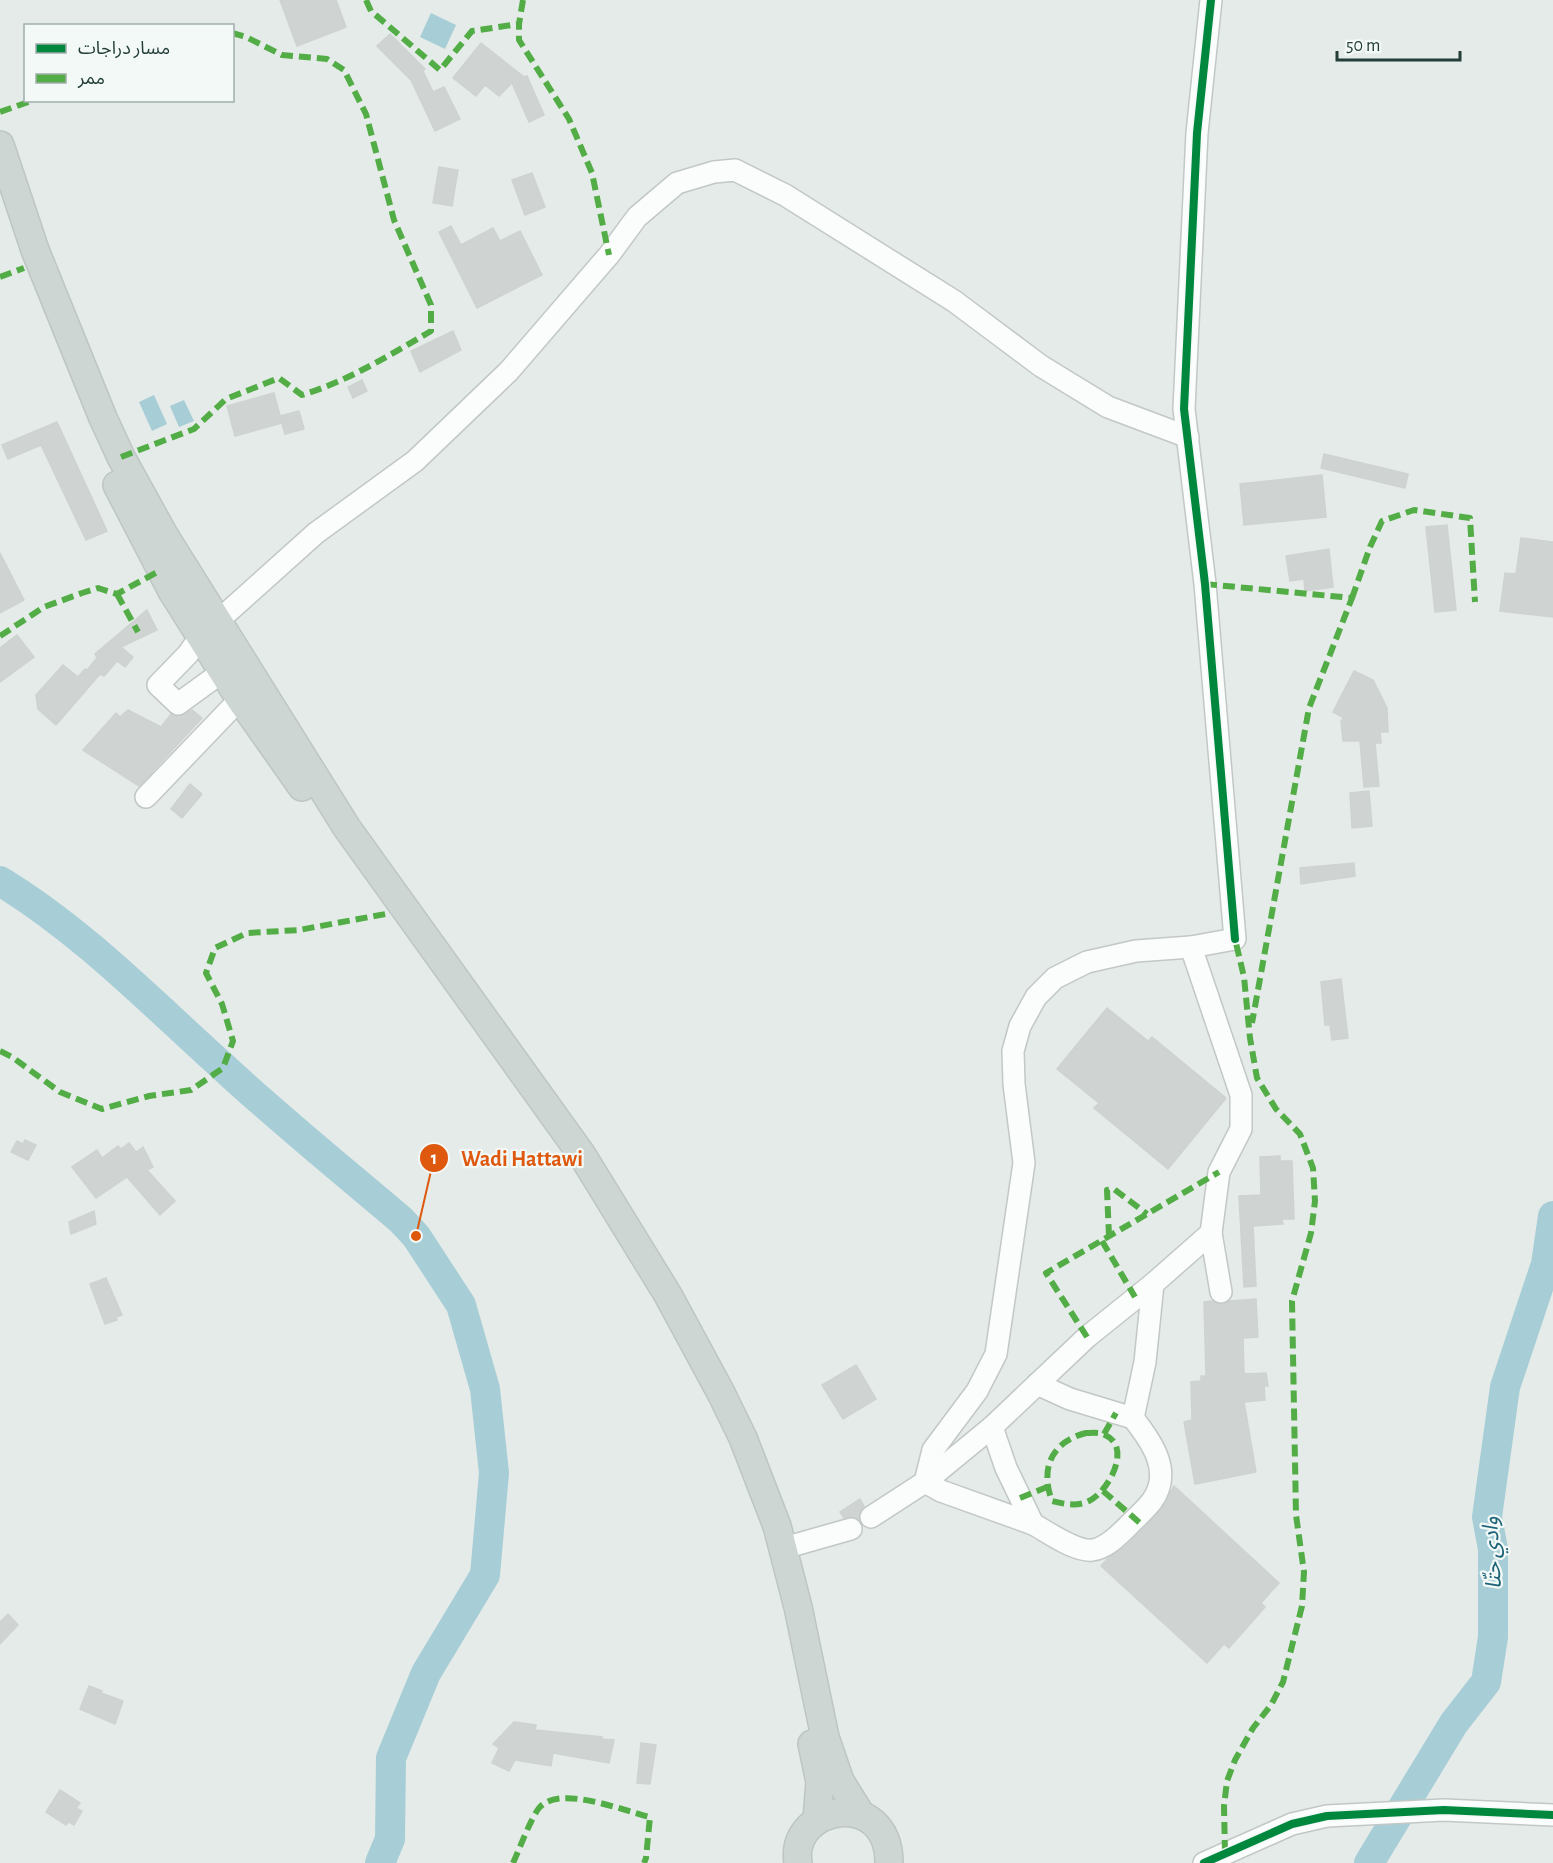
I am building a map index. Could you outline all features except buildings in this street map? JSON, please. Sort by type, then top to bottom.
[{"type":"main road","points":[[0,145],[35,249],[103,418],[210,629],[222,672],[563,1156],[625,1252],[683,1352],[744,1477],[775,1567],[789,1626],[817,1765],[820,1800],[817,1820]]},
{"type":"main road","points":[[0,195],[24,268],[106,462],[150,551],[210,629],[347,828],[582,1155],[637,1242],[698,1348],[743,1438],[761,1481],[784,1548],[825,1737],[840,1781],[861,1815]]},
{"type":"main road","points":[[798,1863],[800,1844],[807,1831],[817,1820],[831,1814],[846,1812],[861,1815],[874,1822],[884,1834],[893,1858]]},
{"type":"street","points":[[925,1482],[933,1450],[977,1391],[996,1354],[1024,1163],[1014,1084],[1013,1051],[1020,1026],[1036,997],[1055,978],[1087,962],[1136,951],[1191,947],[1235,939],[1205,584],[1184,409],[1197,133],[1211,0]]},
{"type":"street","points":[[222,672],[178,704],[158,685],[210,629],[316,533],[415,461],[509,371],[609,255],[637,217],[677,183],[714,172],[735,170],[785,195],[954,301],[1041,366],[1108,407],[1188,437]]},
{"type":"street","points":[[146,797],[240,699]]},
{"type":"street","points":[[1191,947],[1241,1095],[1241,1129],[1219,1172],[1211,1233],[1221,1292]]},
{"type":"street","points":[[871,1516],[925,1482],[992,1427],[1087,1337],[1153,1284],[1211,1233]]},
{"type":"street","points":[[1133,1418],[1145,1362],[1153,1284]]},
{"type":"street","points":[[925,1482],[940,1491],[1033,1524],[1071,1545],[1092,1550],[1115,1540],[1152,1500],[1161,1481],[1159,1460],[1148,1437],[1133,1418],[1070,1399],[1037,1384]]},
{"type":"street","points":[[992,1427],[1006,1468],[1033,1524]]},
{"type":"street","points":[[784,1548],[851,1529]]},
{"type":"street","points":[[1204,1863],[1292,1824],[1327,1816],[1444,1810],[1553,1815]]},
{"type":"water","points":[[431,13],[456,25],[445,49],[420,37]]},
{"type":"water","points":[[154,395],[167,424],[152,431],[139,402]]},
{"type":"water","points":[[184,400],[194,421],[179,427],[170,406]]},
{"type":"waterway","points":[[0,881],[30,900],[87,944],[265,1105],[401,1220],[416,1236],[461,1305],[485,1389],[494,1473],[485,1575],[426,1673],[391,1758],[390,1839],[380,1863]]},
{"type":"waterway","name":"وادي حتّا","points":[[1369,1863],[1454,1723],[1486,1682],[1493,1637],[1493,1549],[1487,1517],[1505,1387],[1546,1264],[1553,1216]]},
{"type":"marked path","points":[[366,0],[371,11],[440,70],[472,31],[519,24]]},
{"type":"marked path","points":[[523,0],[519,40],[569,119],[592,173],[609,255]]},
{"type":"marked path","points":[[121,457],[194,429],[226,399],[279,378],[302,395],[352,375],[431,331],[431,305],[394,220],[366,114],[344,70],[327,59],[282,55],[234,34]]},
{"type":"marked path","points":[[0,112],[28,102]]},
{"type":"marked path","points":[[0,277],[24,268]]},
{"type":"marked path","points":[[1352,598],[1382,521],[1414,510],[1470,518],[1475,602]]},
{"type":"marked path","points":[[0,636],[44,607],[98,588],[117,594],[161,570]]},
{"type":"marked path","points":[[1205,584],[1352,598],[1309,708],[1252,1023]]},
{"type":"marked path","points":[[117,594],[138,632]]},
{"type":"marked path","points":[[0,1051],[12,1057],[60,1092],[102,1109],[149,1096],[191,1090],[223,1068],[233,1041],[222,1004],[206,973],[215,948],[247,933],[299,930],[391,913]]},
{"type":"marked path","points":[[1225,1852],[1224,1806],[1227,1781],[1235,1760],[1253,1728],[1271,1705],[1283,1682],[1302,1606],[1304,1572],[1296,1515],[1292,1301],[1311,1233],[1315,1201],[1313,1168],[1300,1134],[1276,1109],[1257,1078],[1250,1038],[1244,977],[1235,939]]},
{"type":"marked path","points":[[1087,1337],[1046,1273],[1219,1172]]},
{"type":"marked path","points":[[1109,1236],[1107,1190],[1114,1189],[1147,1214]]},
{"type":"marked path","points":[[1102,1241],[1135,1297]]},
{"type":"marked path","points":[[1104,1434],[1116,1413]]},
{"type":"marked path","points":[[1086,1433],[1103,1434],[1113,1441],[1117,1449],[1115,1469],[1103,1489],[1089,1501],[1080,1504],[1052,1501],[1047,1478],[1051,1458],[1064,1443],[1086,1433]]},
{"type":"marked path","points":[[1020,1498],[1047,1487]]},
{"type":"marked path","points":[[1103,1491],[1140,1523]]},
{"type":"marked path","points":[[513,1863],[539,1808],[548,1801],[561,1798],[592,1801],[650,1817],[644,1863]]},
{"type":"cycle path","points":[[1211,0],[1197,133],[1184,409],[1205,584],[1235,939]]},
{"type":"cycle path","points":[[1204,1863],[1292,1824],[1327,1816],[1444,1810],[1553,1815]]},
{"type":"place","name":"Wadi Hattawi","points":[[416,1236]]}]
